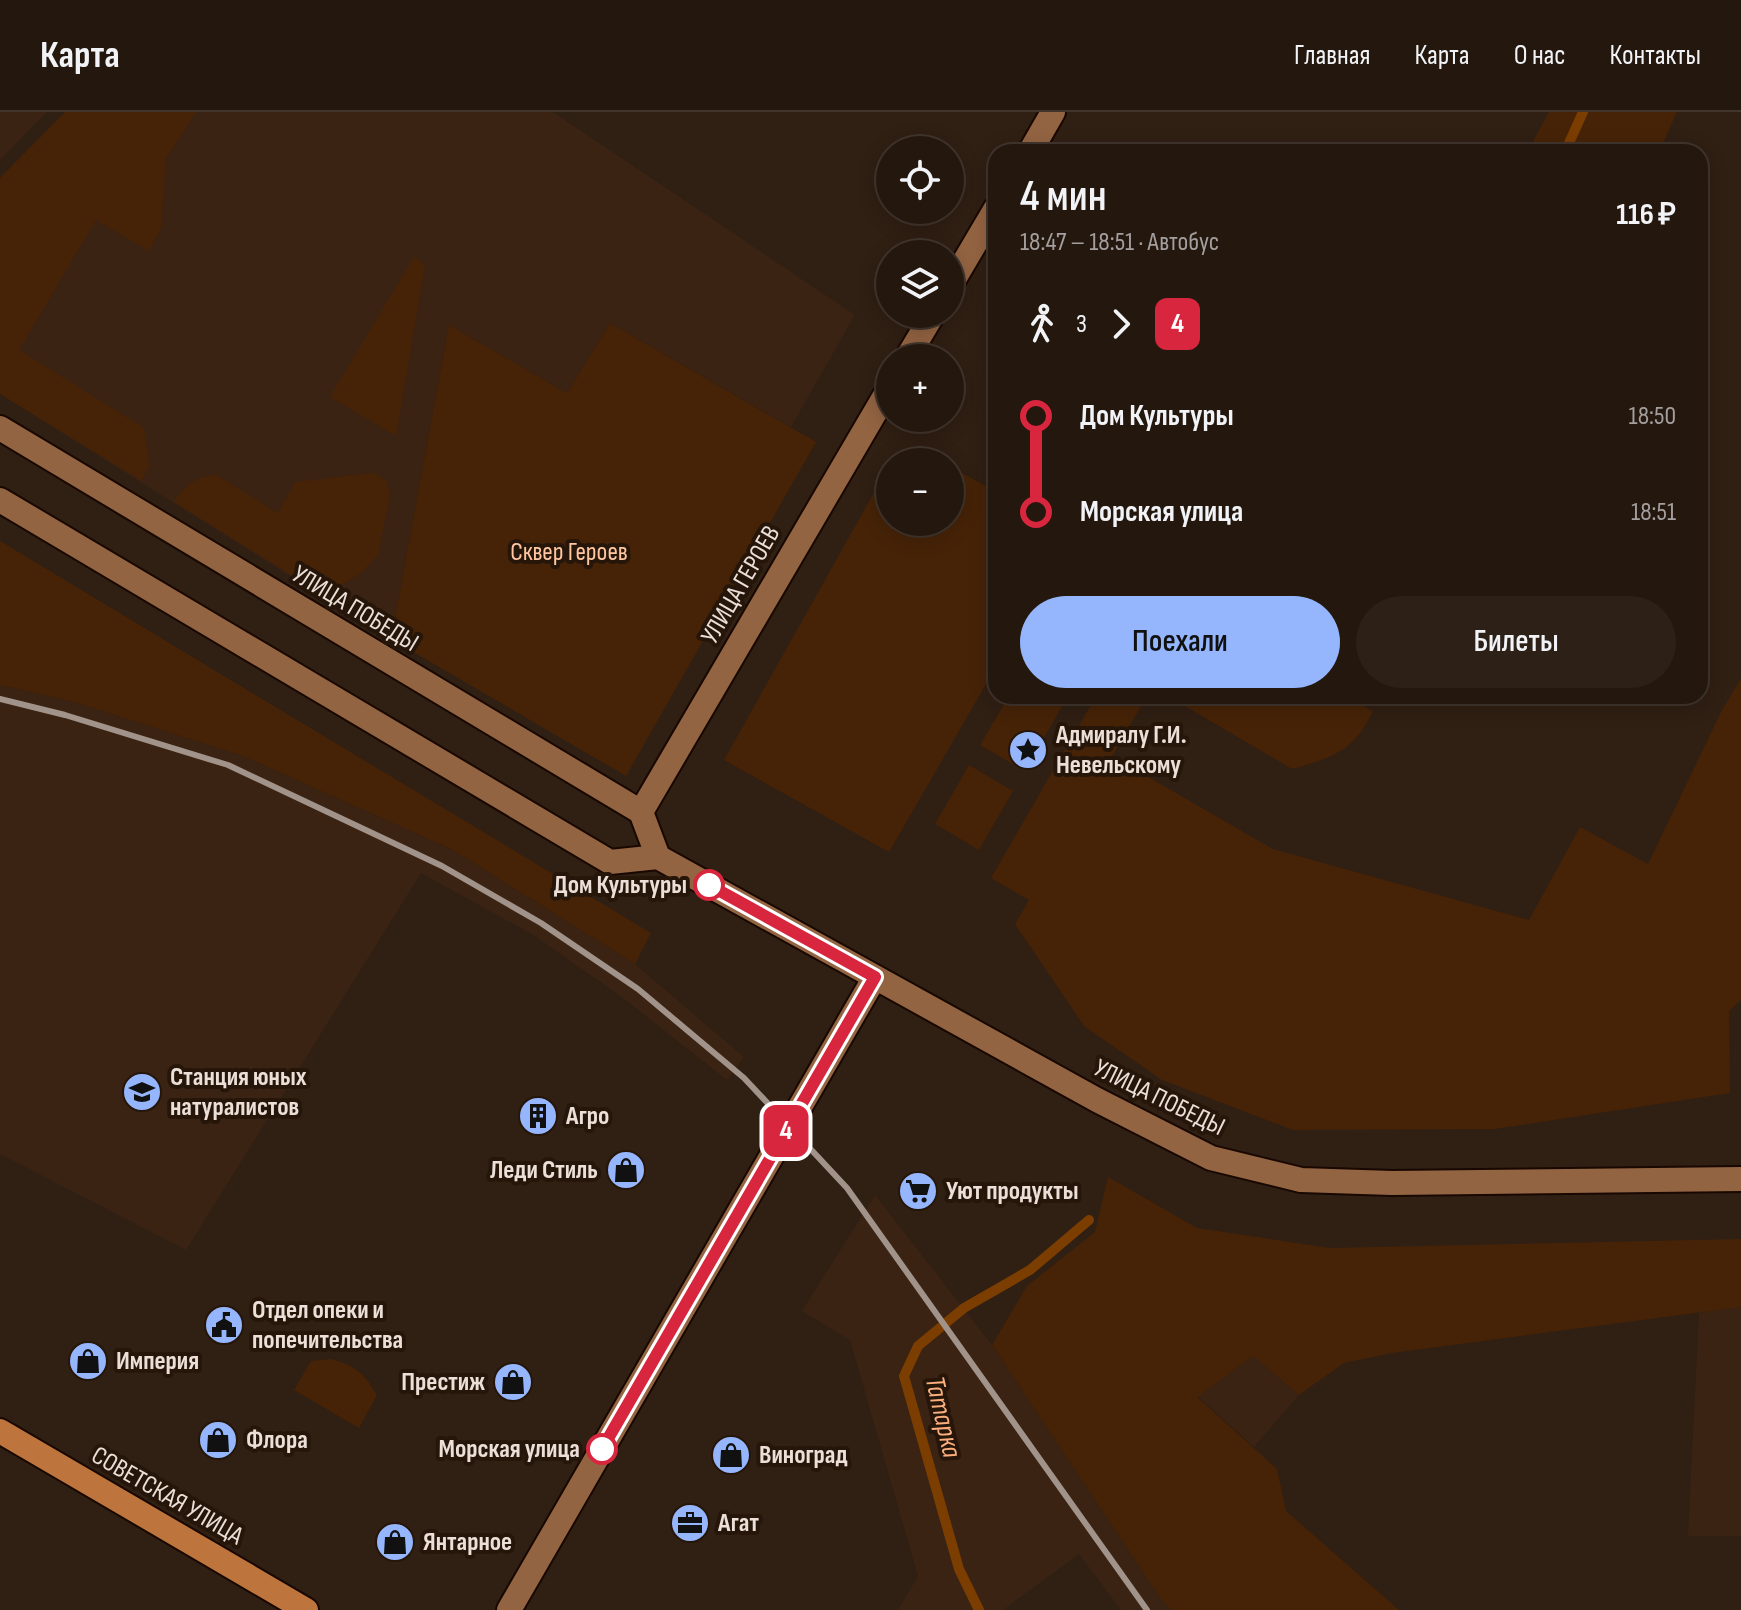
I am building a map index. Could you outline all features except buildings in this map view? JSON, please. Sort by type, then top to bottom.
[{"type":"main road","points":[[1035,144],[1053,112]]},
{"type":"main road","points":[[964,262],[988,222]]},
{"type":"main road","name":"УЛИЦА ГЕРОЕВ","points":[[641,812],[876,411]]},
{"type":"main road","name":"УЛИЦА ПОБЕДЫ","points":[[0,428],[641,812]]},
{"type":"main road","points":[[0,500],[610,862],[658,857],[641,812]]},
{"type":"main road","name":"УЛИЦА ПОБЕДЫ","points":[[658,857],[1097,1100],[1211,1158],[1301,1180],[1392,1183],[1741,1179]]},
{"type":"main road","points":[[509,1610],[875,977]]},
{"type":"main road","name":"СОВЕТСКАЯ УЛИЦА","points":[[0,1431],[306,1610]]},
{"type":"shaded area","points":[[0,112],[47,112],[0,160]]},
{"type":"shaded area","points":[[65,112],[553,112],[855,315],[791,427],[610,323],[567,393],[449,325],[391,639],[0,394],[0,178]]},
{"type":"shaded area","points":[[0,685],[74,702],[243,756],[453,850],[635,964],[744,1057],[727,1080],[627,1001],[535,936],[421,873],[186,1250],[0,1154]]},
{"type":"shaded area","points":[[875,1195],[992,1345],[1160,1598],[1172,1610],[1121,1610],[1079,1554],[1003,1610],[898,1610],[918,1576],[850,1340],[802,1311]]},
{"type":"shaded area","points":[[1741,1307],[1741,1536],[1688,1536],[1699,1312]]},
{"type":"shaded area","points":[[1253,1356],[1299,1395],[1254,1447],[1197,1396]]},
{"type":"green space","points":[[65,112],[196,112],[166,158],[161,228],[149,251],[96,220],[19,350],[144,428],[149,464],[142,481],[0,394],[0,178]]},
{"type":"green space","points":[[1549,112],[1677,112],[1663,144],[1531,144]]},
{"type":"green space","points":[[414,257],[425,264],[396,436],[330,397]]},
{"type":"green space","name":"Сквер Героев","points":[[610,323],[816,442],[626,776],[391,639],[449,325],[567,393]]},
{"type":"green space","points":[[373,473],[386,480],[390,494],[378,555],[361,573],[338,587],[317,591],[174,502],[191,483],[216,475],[278,513],[295,482]]},
{"type":"green space","points":[[964,474],[988,487],[988,681],[889,852],[724,760],[876,489],[876,536],[964,536]]},
{"type":"green space","points":[[0,541],[651,933],[635,964],[453,850],[243,756],[74,702],[0,685]]},
{"type":"green space","points":[[1741,678],[1741,1000],[1729,1011],[1730,1093],[1495,1129],[1293,1130],[1162,1080],[1084,1026],[1015,924],[1029,900],[991,878],[1091,704],[1142,704],[1112,756],[1273,849],[1529,920],[1580,827],[1648,864],[1721,712]]},
{"type":"green space","points":[[1004,704],[1063,704],[1025,771],[980,745]]},
{"type":"green space","points":[[1182,704],[1360,704],[1373,711],[1358,736],[1341,751],[1292,769]]},
{"type":"green space","points":[[969,765],[1013,791],[979,850],[935,824]]},
{"type":"green space","points":[[1108,1177],[1197,1228],[1329,1248],[1741,1239],[1741,1307],[1392,1353],[1344,1363],[1299,1395],[1253,1356],[1197,1397],[1277,1469],[1286,1511],[1399,1610],[1172,1610],[1160,1598],[992,1345],[1027,1286],[1095,1232]]},
{"type":"green space","points":[[331,1359],[358,1371],[377,1395],[359,1428],[294,1390],[311,1361]]},
{"type":"waterway","name":"Татарка","points":[[1569,144],[1583,112]]},
{"type":"waterway","name":"Татарка","points":[[979,1610],[959,1569],[904,1376],[918,1346],[964,1308],[1030,1270],[1089,1220]]},
{"type":"railway","points":[[0,699],[65,715],[228,765],[442,866],[541,923],[638,989],[744,1078],[847,1188],[1147,1610]]},
{"type":"bus line","name":"4","points":[[602,1449],[875,977],[709,885]]},
{"type":"place","name":"Адмиралу Г.И. Невельскому","points":[[1028,750]]},
{"type":"place","name":"Дом Культуры","points":[[709,885]]},
{"type":"place","name":"Станция юных натуралистов","points":[[142,1092]]},
{"type":"place","name":"Агро","points":[[538,1116]]},
{"type":"place","name":"Леди Стиль","points":[[626,1170]]},
{"type":"place","name":"Уют продукты","points":[[918,1191]]},
{"type":"place","name":"Отдел опеки и попечительства","points":[[224,1325]]},
{"type":"place","name":"Империя","points":[[88,1361]]},
{"type":"place","name":"Престиж","points":[[513,1382]]},
{"type":"place","name":"Флора","points":[[218,1440]]},
{"type":"place","name":"Морская улица","points":[[602,1449]]},
{"type":"place","name":"Виноград","points":[[731,1455]]},
{"type":"place","name":"Агат","points":[[690,1523]]},
{"type":"place","name":"Янтарное","points":[[395,1542]]}]
